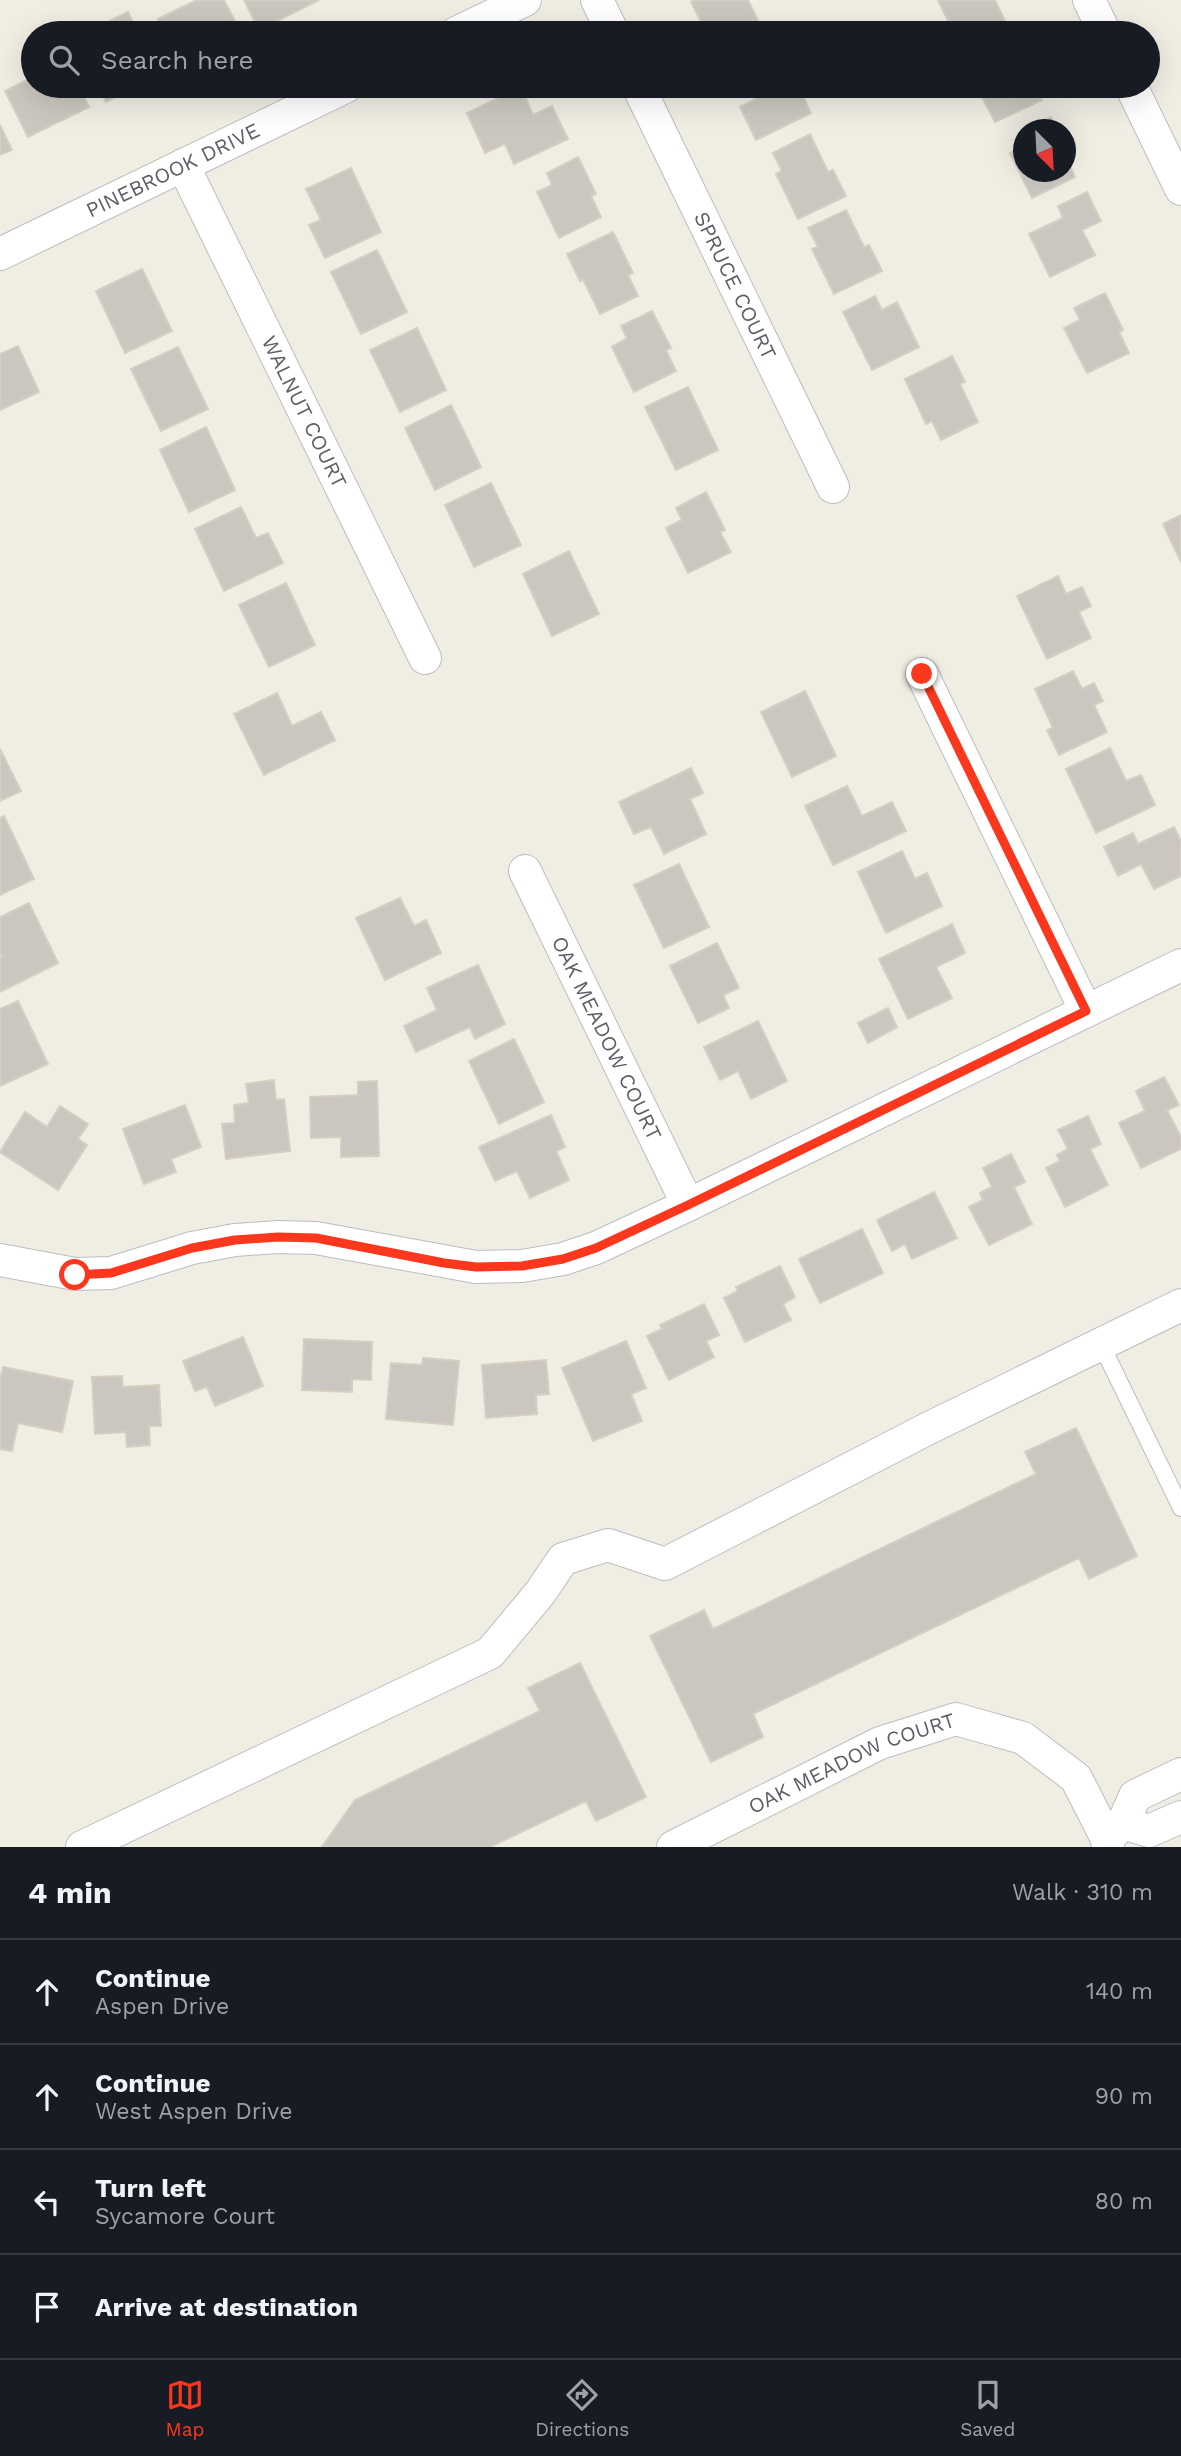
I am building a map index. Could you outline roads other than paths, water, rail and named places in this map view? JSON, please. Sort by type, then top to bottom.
[{"type":"street","points":[[481,21],[525,0]]},
{"type":"street","points":[[597,0],[607,21]]},
{"type":"street","points":[[1089,0],[1099,21]]},
{"type":"street","name":"PINEBROOK DRIVE","points":[[0,254],[322,98]]},
{"type":"street","name":"SPRUCE COURT","points":[[644,98],[833,487]]},
{"type":"street","points":[[1137,98],[1181,189]]},
{"type":"street","name":"WALNUT COURT","points":[[183,166],[425,659]]},
{"type":"street","points":[[922,674],[1086,1011]]},
{"type":"street","name":"OAK MEADOW COURT","points":[[525,871],[688,1205]]},
{"type":"street","points":[[0,1260],[75,1275],[111,1273],[192,1248],[235,1240],[278,1237],[316,1238],[465,1266],[522,1266],[563,1259],[596,1248],[688,1205],[1181,965]]},
{"type":"street","points":[[82,1847],[490,1653],[540,1593],[563,1559],[608,1545],[665,1564],[929,1427],[1181,1305]]},
{"type":"street","name":"OAK MEADOW COURT","points":[[673,1847],[880,1743],[956,1719],[1023,1738],[1076,1778],[1113,1836]]},
{"type":"street","points":[[1113,1836],[1135,1796],[1181,1774]]},
{"type":"street","points":[[1113,1836],[1149,1831],[1181,1817]]},
{"type":"lane","points":[[1101,1344],[1181,1508]]}]
